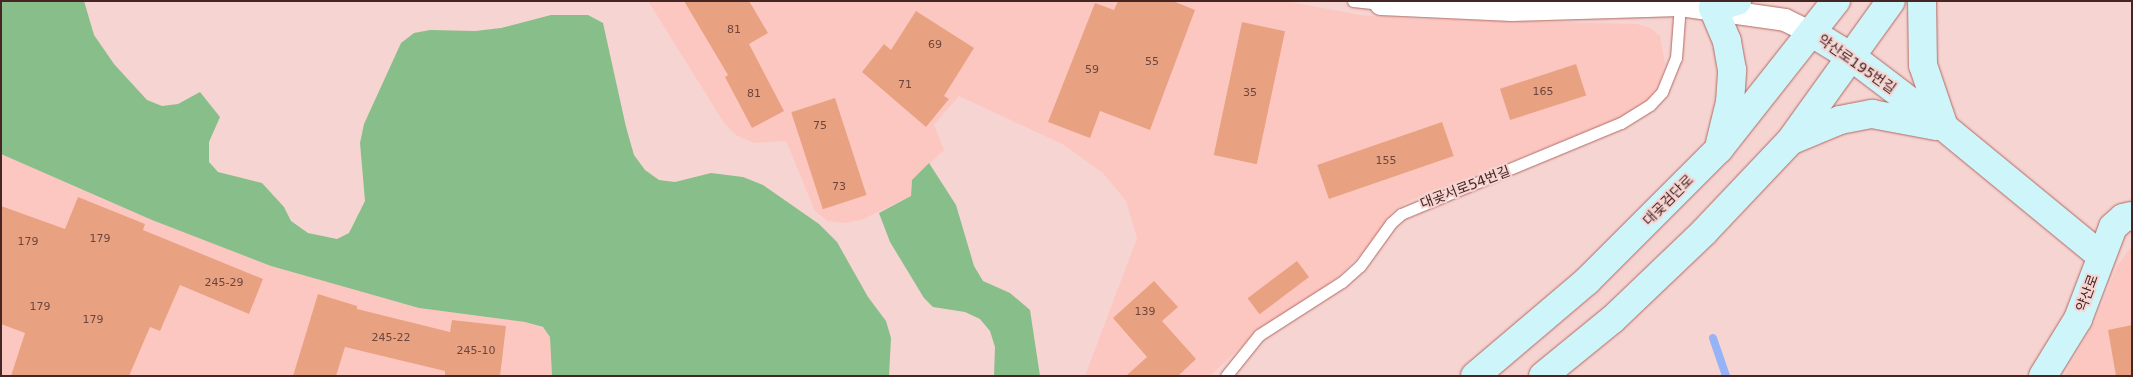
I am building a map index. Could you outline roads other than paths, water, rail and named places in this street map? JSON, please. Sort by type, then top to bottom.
[{"type":"main road","name":"대곶검단로","points":[[1475,376],[1587,281],[1719,149],[1836,1]]},
{"type":"main road","points":[[1543,376],[1613,320],[1705,231],[1790,140],[1852,58],[1891,1]]},
{"type":"main road","points":[[1790,140],[1840,120],[1872,114],[1944,127],[1923,65],[1922,1]]},
{"type":"main road","points":[[1719,149],[1730,102],[1732,70],[1726,41],[1725,4]]},
{"type":"main road","name":"약산로195번길","points":[[1812,33],[1852,58],[1944,127],[2100,255]]},
{"type":"main road","name":"약산로","points":[[2043,376],[2078,319],[2100,255],[2113,226],[2123,218],[2132,216]]},
{"type":"street","name":"약산로195번길","points":[[1381,3],[1512,10],[1725,4],[1785,20],[1812,33]]},
{"type":"lane","name":"약산로195번길","points":[[1353,1],[1381,3]]},
{"type":"lane","name":"대곶서로54번길","points":[[1226,376],[1259,334],[1348,277],[1401,214],[1621,123],[1650,106],[1662,92],[1676,58],[1680,5]]},
{"type":"waterway","points":[[1713,338],[1726,376]]}]
